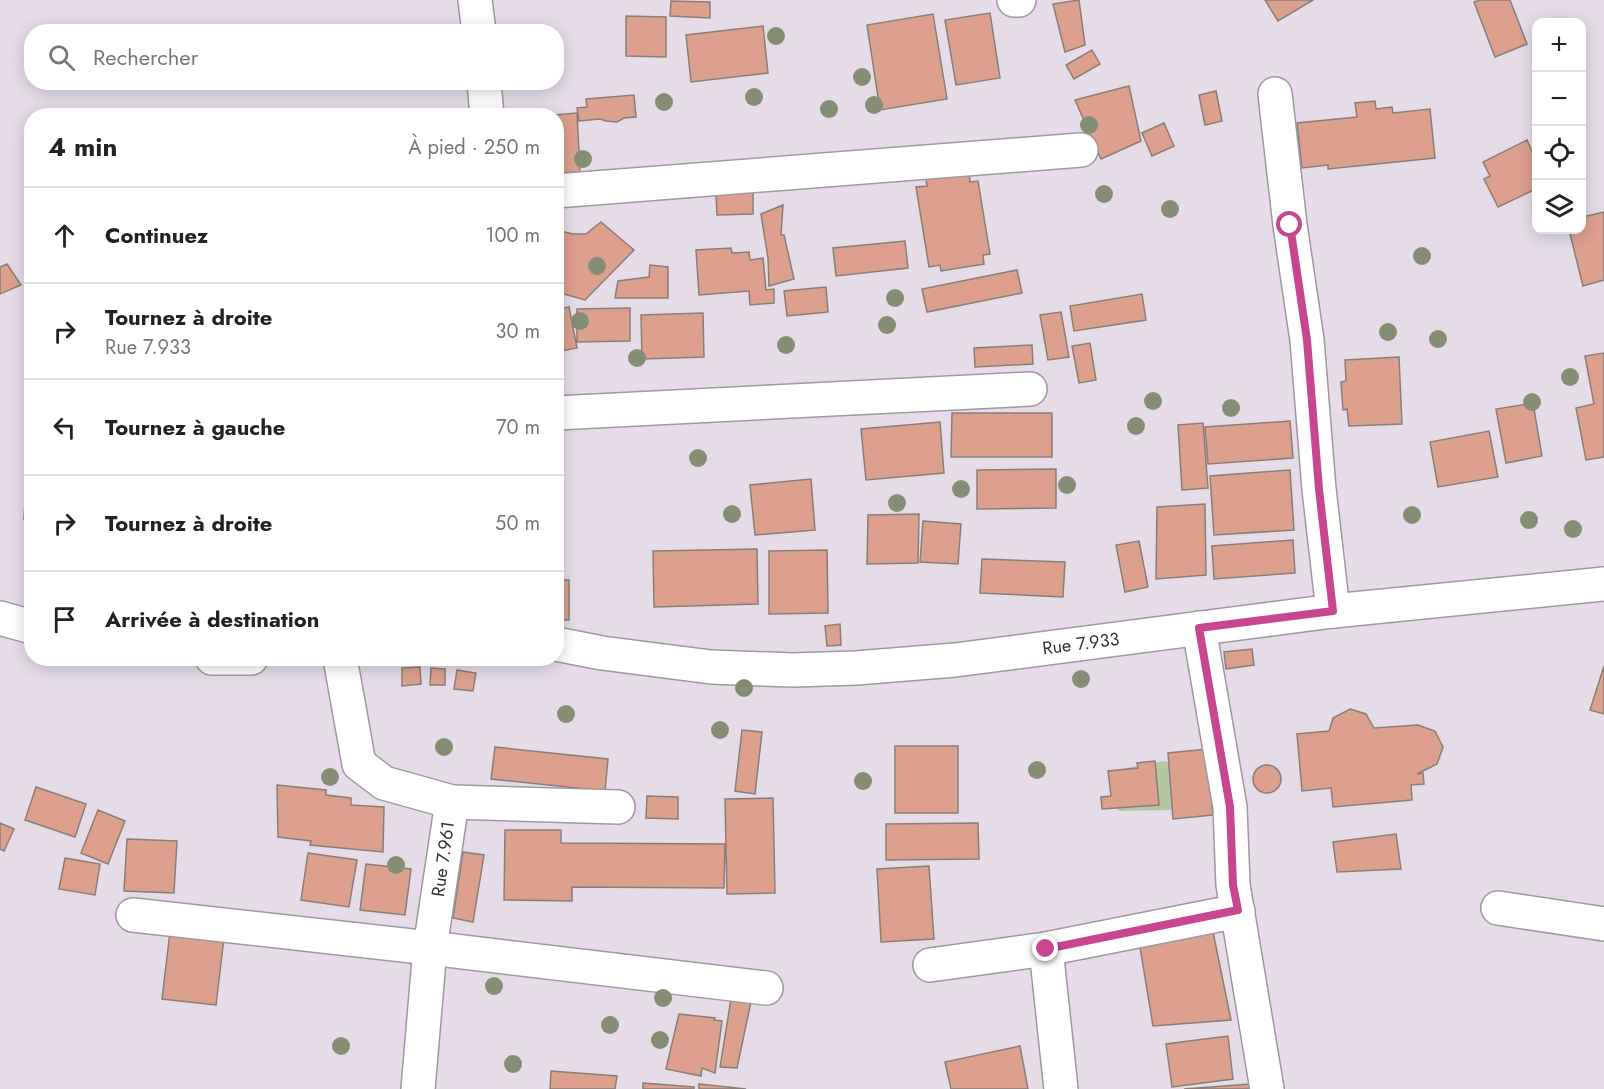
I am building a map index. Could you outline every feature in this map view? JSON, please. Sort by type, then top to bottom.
[{"type":"street","points":[[475,0],[478,24]]},
{"type":"street","points":[[1014,0],[1019,0]]},
{"type":"street","points":[[485,90],[487,108]]},
{"type":"street","points":[[1275,94],[1290,225],[1307,340],[1319,489],[1333,611]]},
{"type":"street","points":[[564,190],[1081,150]]},
{"type":"street","points":[[564,413],[1030,389]]},
{"type":"street","name":"Rue 7.933","points":[[564,646],[602,653],[711,667],[856,669],[955,660],[1333,611],[1604,584]]},
{"type":"street","points":[[0,618],[24,625]]},
{"type":"street","points":[[1199,628],[1230,807],[1233,885],[1268,1089]]},
{"type":"street","name":"Rue 7.961","points":[[341,666],[359,764],[384,783],[452,802],[430,948],[418,1089]]},
{"type":"street","points":[[452,802],[618,807]]},
{"type":"street","points":[[1497,908],[1604,924]]},
{"type":"street","points":[[930,966],[1046,949],[1238,910]]},
{"type":"street","points":[[134,915],[766,988]]},
{"type":"street","points":[[1046,949],[1061,1089]]},
{"type":"green space","points":[[1164,761],[1172,764],[1176,806],[1170,810],[1120,811],[1110,804],[1121,772],[1126,768]]},
{"type":"building","points":[[1079,0],[1085,45],[1065,52],[1053,4]]},
{"type":"building","points":[[1265,0],[1313,0],[1278,21]]},
{"type":"building","points":[[1510,0],[1527,44],[1495,57],[1474,2]]},
{"type":"building","points":[[671,1],[710,2],[710,18],[670,16]]},
{"type":"building","points":[[990,13],[1000,78],[956,85],[945,20]]},
{"type":"building","points":[[933,14],[947,99],[880,110],[867,25]]},
{"type":"building","points":[[626,16],[666,17],[666,57],[626,56]]},
{"type":"building","points":[[763,26],[768,73],[691,82],[686,35]]},
{"type":"building","points":[[1092,50],[1100,64],[1074,79],[1066,65]]},
{"type":"building","points":[[1129,86],[1141,141],[1101,159],[1075,100]]},
{"type":"building","points":[[1216,91],[1222,121],[1205,125],[1199,95]]},
{"type":"building","points":[[634,95],[636,117],[624,118],[617,122],[600,119],[579,121],[577,108],[587,107],[586,99]]},
{"type":"building","points":[[1375,101],[1376,109],[1392,107],[1393,113],[1430,109],[1435,158],[1328,169],[1328,165],[1302,168],[1297,123],[1357,117],[1355,103]]},
{"type":"building","points":[[577,113],[580,172],[564,173],[564,114]]},
{"type":"building","points":[[1164,123],[1174,146],[1152,156],[1142,133]]},
{"type":"building","points":[[1527,140],[1532,151],[1532,191],[1498,207],[1484,179],[1490,176],[1483,162]]},
{"type":"building","points":[[969,172],[970,182],[978,181],[990,254],[983,255],[984,264],[941,271],[940,265],[929,267],[916,187],[927,186],[926,179]]},
{"type":"building","points":[[753,192],[753,214],[717,215],[716,193]]},
{"type":"building","points":[[783,205],[781,235],[784,235],[794,279],[769,286],[768,258],[761,214]]},
{"type":"building","points":[[1604,212],[1604,280],[1583,286],[1570,234],[1586,234],[1586,216]]},
{"type":"building","points":[[601,222],[634,250],[585,300],[564,294],[564,232],[586,234]]},
{"type":"building","points":[[905,241],[908,268],[836,276],[833,248]]},
{"type":"building","points":[[731,248],[732,253],[749,252],[750,260],[763,258],[766,290],[774,289],[774,303],[750,305],[749,291],[699,295],[696,250]]},
{"type":"building","points":[[7,264],[21,285],[0,294],[0,267]]},
{"type":"building","points":[[650,265],[668,267],[668,298],[615,298],[618,281],[649,277]]},
{"type":"building","points":[[1017,270],[1022,293],[927,312],[922,289]]},
{"type":"building","points":[[826,287],[828,312],[787,316],[784,291]]},
{"type":"building","points":[[1142,294],[1146,320],[1074,331],[1070,306]]},
{"type":"building","points":[[569,307],[577,348],[564,350],[564,308]]},
{"type":"building","points":[[630,308],[630,341],[577,342],[577,309]]},
{"type":"building","points":[[1061,312],[1069,357],[1048,360],[1040,315]]},
{"type":"building","points":[[703,313],[704,357],[642,359],[641,315]]},
{"type":"building","points":[[1090,343],[1096,380],[1079,383],[1072,346]]},
{"type":"building","points":[[1032,345],[1033,364],[975,367],[974,348]]},
{"type":"building","points":[[1604,353],[1604,457],[1586,460],[1576,408],[1594,404],[1585,356]]},
{"type":"building","points":[[1399,357],[1402,424],[1349,426],[1347,409],[1343,410],[1341,382],[1346,381],[1345,360]]},
{"type":"building","points":[[1533,403],[1542,456],[1506,463],[1496,409]]},
{"type":"building","points":[[952,413],[1052,413],[1052,457],[951,457]]},
{"type":"building","points":[[1290,421],[1293,458],[1208,464],[1205,427]]},
{"type":"building","points":[[940,422],[944,473],[866,480],[861,429]]},
{"type":"building","points":[[1203,423],[1208,488],[1182,490],[1178,425]]},
{"type":"building","points":[[1489,431],[1498,477],[1438,487],[1430,442]]},
{"type":"building","points":[[1056,469],[1056,508],[977,509],[977,470]]},
{"type":"building","points":[[1290,470],[1294,530],[1214,535],[1210,476]]},
{"type":"building","points":[[811,479],[815,530],[755,535],[750,485]]},
{"type":"building","points":[[1205,504],[1206,575],[1156,579],[1157,507]]},
{"type":"building","points":[[919,514],[918,563],[867,564],[868,515]]},
{"type":"building","points":[[923,521],[961,524],[958,564],[920,562]]},
{"type":"building","points":[[1293,540],[1295,573],[1214,579],[1212,546]]},
{"type":"building","points":[[1139,541],[1148,587],[1125,592],[1116,545]]},
{"type":"building","points":[[757,549],[758,604],[654,607],[653,551]]},
{"type":"building","points":[[827,550],[828,613],[769,614],[769,551]]},
{"type":"building","points":[[982,559],[1065,562],[1063,597],[980,593]]},
{"type":"building","points":[[564,580],[569,580],[569,620],[564,620]]},
{"type":"building","points":[[840,624],[841,645],[827,646],[825,626]]},
{"type":"building","points":[[1252,649],[1254,665],[1226,669],[1224,652]]},
{"type":"building","points":[[1604,666],[1604,714],[1590,710]]},
{"type":"building","points":[[420,667],[421,684],[402,686],[402,668]]},
{"type":"building","points":[[431,668],[445,669],[445,685],[430,685]]},
{"type":"building","points":[[457,670],[476,673],[473,691],[454,689]]},
{"type":"building","points":[[1350,709],[1366,714],[1374,728],[1418,725],[1435,731],[1443,747],[1437,764],[1417,774],[1423,773],[1424,784],[1411,785],[1412,800],[1333,807],[1331,788],[1302,791],[1297,734],[1329,731],[1333,718]]},
{"type":"building","points":[[742,730],[762,732],[755,794],[735,791]]},
{"type":"building","points":[[895,746],[958,746],[958,813],[895,813]]},
{"type":"building","points":[[495,747],[608,759],[605,791],[491,779]]},
{"type":"building","points":[[1207,749],[1213,815],[1173,819],[1168,753]]},
{"type":"building","points":[[1155,761],[1159,805],[1102,809],[1101,797],[1111,796],[1108,771],[1138,768],[1137,763]]},
{"type":"building","points":[[1267,765],[1277,769],[1281,779],[1277,789],[1267,793],[1257,789],[1253,779],[1257,769]]},
{"type":"building","points":[[277,785],[326,790],[326,795],[351,798],[351,805],[384,807],[383,852],[310,845],[311,841],[278,837]]},
{"type":"building","points":[[36,787],[86,804],[75,837],[25,820]]},
{"type":"building","points":[[647,796],[678,797],[678,819],[646,818]]},
{"type":"building","points":[[773,798],[775,893],[727,894],[725,799]]},
{"type":"building","points":[[98,810],[125,821],[108,864],[81,853]]},
{"type":"building","points":[[0,823],[14,829],[4,851],[0,849]]},
{"type":"building","points":[[978,823],[979,859],[886,860],[886,824]]},
{"type":"building","points":[[505,830],[561,830],[561,843],[725,844],[724,888],[572,887],[572,901],[504,900]]},
{"type":"building","points":[[1396,834],[1401,869],[1337,872],[1333,842]]},
{"type":"building","points":[[127,839],[177,841],[174,893],[124,891]]},
{"type":"building","points":[[463,852],[484,855],[473,922],[453,918]]},
{"type":"building","points":[[308,853],[357,860],[349,907],[301,900]]},
{"type":"building","points":[[65,858],[100,864],[95,895],[59,889]]},
{"type":"building","points":[[366,864],[411,869],[405,915],[360,910]]},
{"type":"building","points":[[929,866],[934,939],[881,942],[877,869]]},
{"type":"building","points":[[170,932],[224,938],[216,1005],[162,999]]},
{"type":"building","points":[[1213,932],[1231,1020],[1153,1026],[1138,935]]},
{"type":"building","points":[[732,993],[752,997],[737,1068],[720,1067]]},
{"type":"building","points":[[679,1014],[715,1018],[714,1020],[722,1021],[715,1073],[702,1068],[701,1076],[666,1069]]},
{"type":"building","points":[[1228,1036],[1233,1079],[1172,1087],[1166,1044]]},
{"type":"building","points":[[1020,1046],[1028,1089],[951,1089],[945,1062]]},
{"type":"building","points":[[551,1071],[617,1076],[615,1089],[550,1089]]},
{"type":"building","points":[[643,1083],[694,1087],[694,1089],[643,1089]]},
{"type":"building","points":[[699,1084],[746,1089],[699,1089]]},
{"type":"building","points":[[1250,1084],[1251,1089],[1184,1089]]},
{"type":"route","points":[[1046,949],[1238,910],[1233,885],[1230,807],[1199,628],[1333,611],[1319,489],[1307,340],[1290,225]]}]
